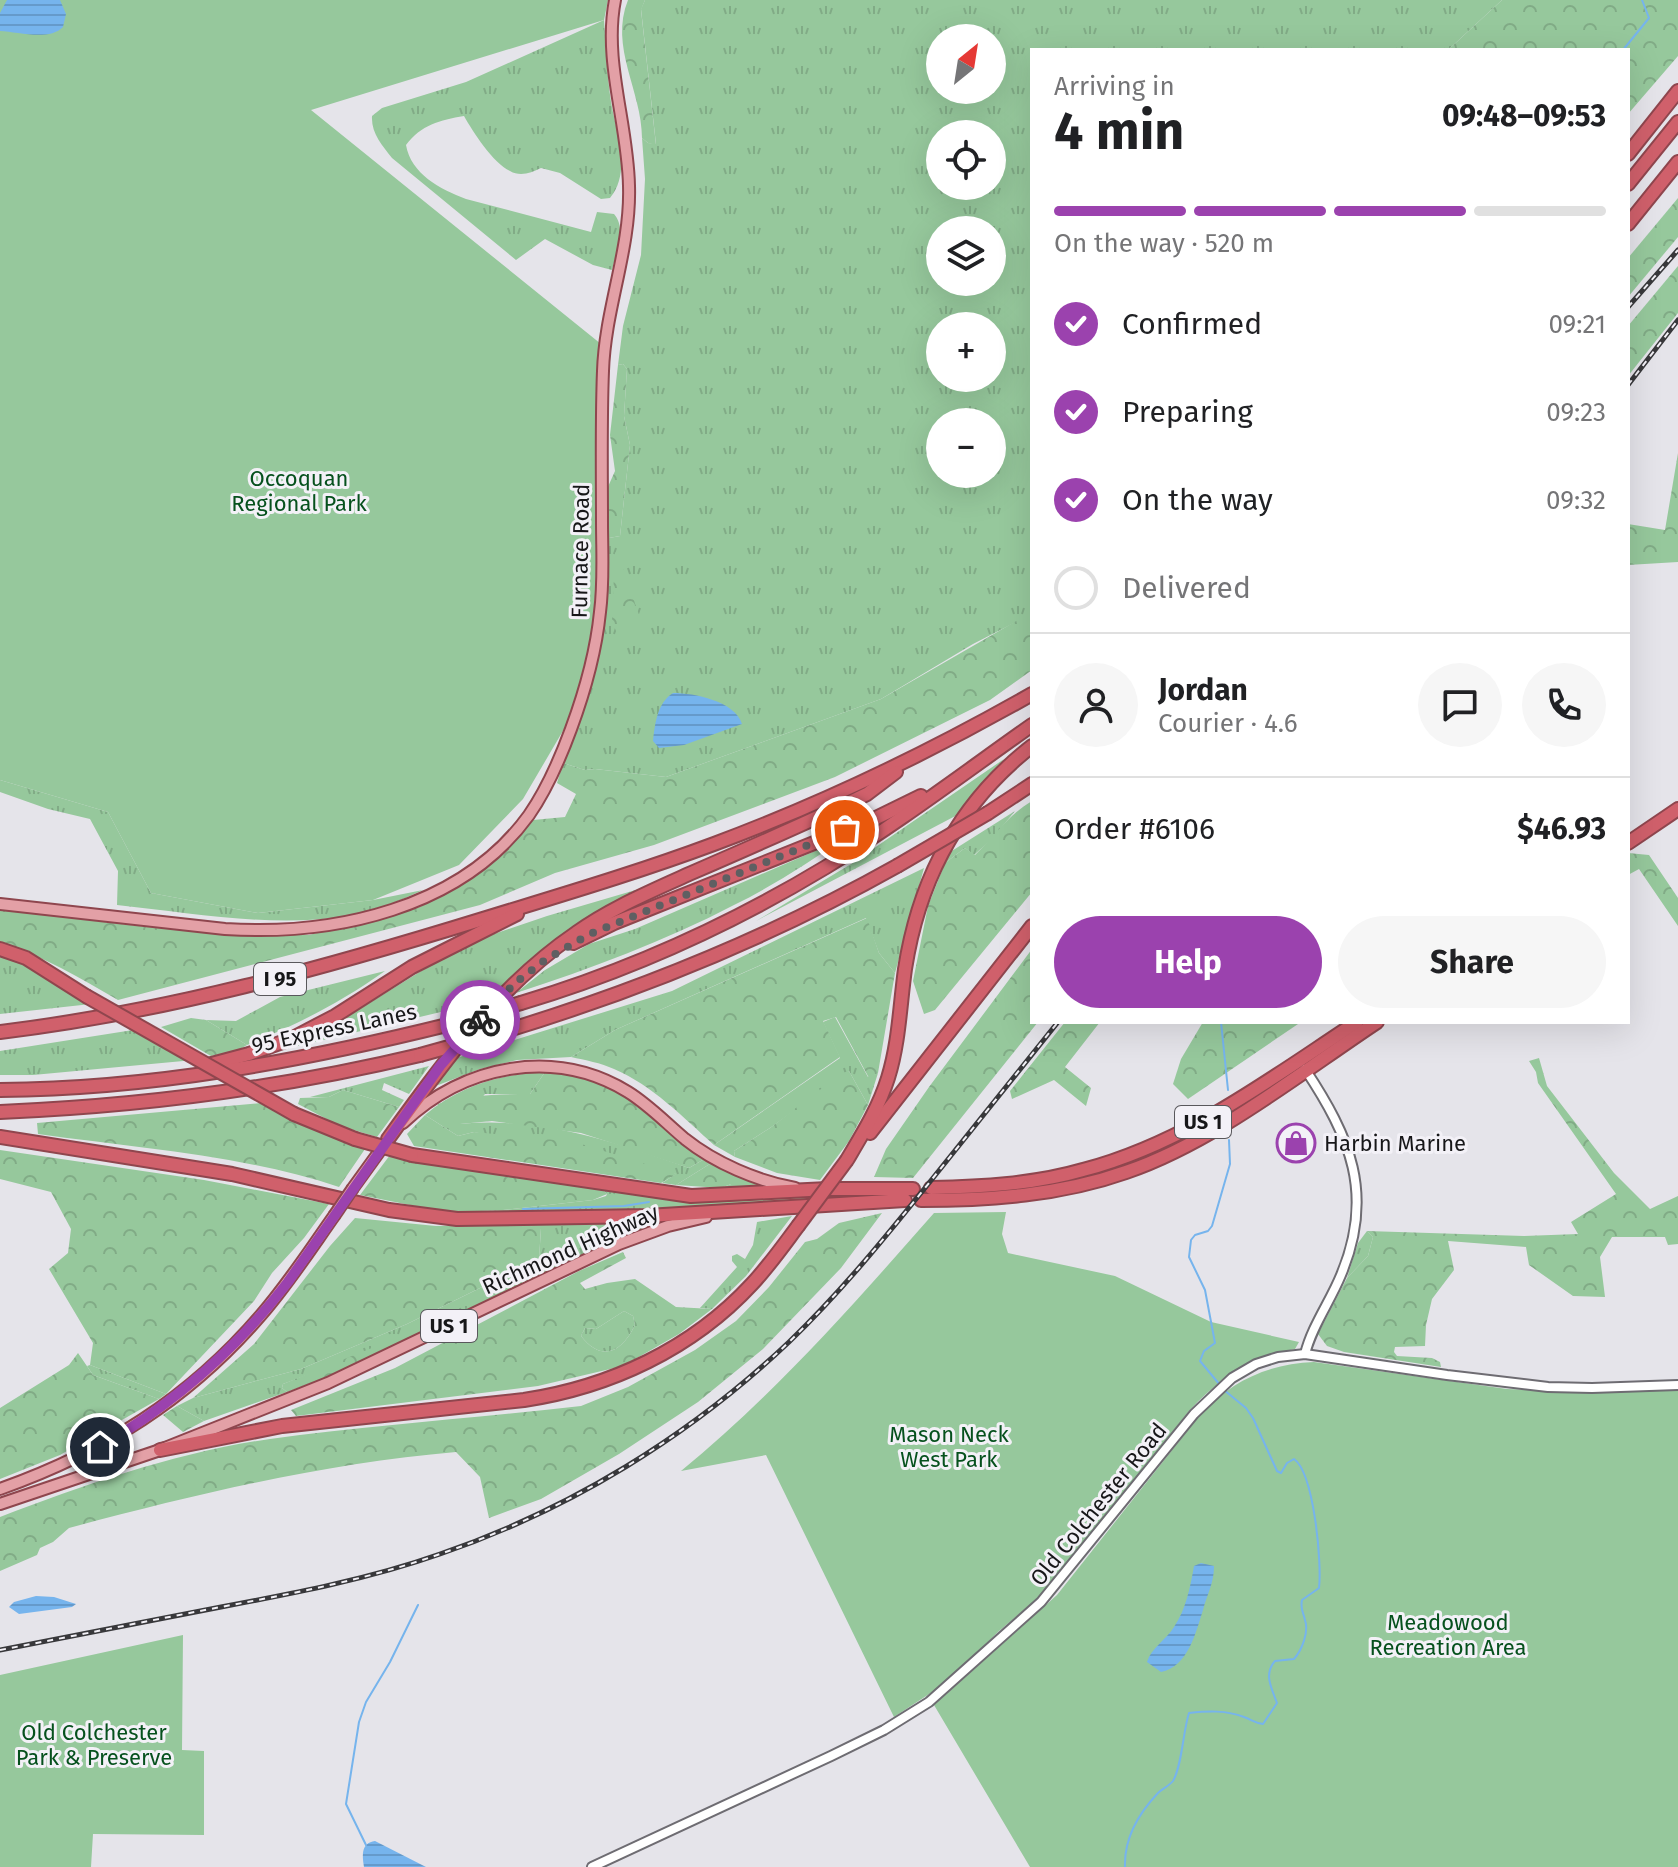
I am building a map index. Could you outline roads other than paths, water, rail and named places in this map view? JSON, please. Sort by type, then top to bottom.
[{"type":"highway","points":[[1630,151],[1678,91]]},
{"type":"highway","points":[[1630,182],[1678,122]]},
{"type":"highway","points":[[1630,222],[1678,162]]},
{"type":"highway","name":"I 95","points":[[0,1032],[138,1011],[268,982],[661,863],[837,794],[911,759],[1030,695]]},
{"type":"highway","name":"95 Express Lanes","points":[[0,1090],[153,1080],[287,1060],[447,1025],[521,1003],[636,962],[754,908],[852,850],[1030,726]]},
{"type":"highway","points":[[847,1160],[871,1121],[888,1077],[909,943],[928,880],[967,810],[998,774],[1030,748]]},
{"type":"highway","points":[[388,1139],[440,1066],[515,983],[557,946],[610,911],[867,794],[911,759]]},
{"type":"highway","points":[[515,983],[545,960],[590,934],[874,819],[965,773]]},
{"type":"highway","points":[[0,1112],[126,1104],[226,1093],[420,1055],[492,1035],[600,1000],[689,966],[787,923],[897,866],[1030,785]]},
{"type":"highway","points":[[1630,842],[1678,809]]},
{"type":"highway","points":[[153,1080],[249,1054],[291,1039],[431,957],[552,897]]},
{"type":"highway","points":[[160,1450],[282,1426],[546,1397],[600,1382],[662,1354],[711,1321],[751,1285],[1030,929]]},
{"type":"highway","points":[[0,949],[26,958],[86,996],[294,1114],[355,1139],[412,1155],[691,1196],[913,1189]]},
{"type":"highway","name":"US 1","points":[[921,1200],[963,1200],[1064,1189],[1130,1171],[1223,1125],[1355,1024]]},
{"type":"highway","name":"US 1","points":[[931,1188],[1025,1181],[1108,1163],[1186,1131],[1374,1024]]},
{"type":"highway","points":[[0,1137],[232,1174],[433,1217],[481,1220],[647,1216],[739,1210]]},
{"type":"highway","name":"Richmond Highway","points":[[739,1210],[905,1200]]},
{"type":"main road","name":"Furnace Road","points":[[0,904],[225,929],[315,928],[396,908],[453,883],[494,854],[529,815],[557,764],[575,718],[590,667],[600,615],[604,349],[626,236],[629,204],[628,162],[612,35],[615,0]]},
{"type":"main road","points":[[0,1489],[100,1447],[156,1412],[196,1381],[261,1316],[388,1139],[421,1108],[461,1083],[519,1068],[562,1069],[590,1075],[626,1091],[694,1145],[731,1167],[768,1181],[806,1190]]},
{"type":"main road","name":"Richmond Highway","points":[[0,1504],[160,1450],[328,1383],[642,1234],[739,1210]]},
{"type":"street","points":[[1303,1066],[1347,1143],[1354,1167],[1356,1198],[1353,1235],[1345,1263],[1305,1354]]},
{"type":"street","name":"Old Colchester Road","points":[[592,1867],[851,1747],[929,1702],[1041,1602],[1194,1414],[1228,1382],[1262,1362],[1290,1354],[1305,1354],[1548,1387],[1678,1385]]},
{"type":"water","points":[[7,0],[60,0],[66,14],[63,27],[42,35],[0,31],[0,13]]},
{"type":"water","points":[[673,693],[723,704],[738,716],[742,724],[684,745],[659,748],[653,741],[656,721],[663,702]]},
{"type":"water","points":[[1201,1563],[1214,1566],[1214,1572],[1194,1638],[1178,1663],[1161,1672],[1147,1662],[1178,1620],[1194,1566]]},
{"type":"water","points":[[36,1596],[54,1597],[76,1604],[19,1614],[9,1607],[14,1602]]},
{"type":"water","points":[[375,1841],[426,1867],[364,1867],[365,1847]]},
{"type":"waterway","points":[[1625,48],[1649,18],[1642,0]]},
{"type":"waterway","points":[[1221,1024],[1228,1090]]},
{"type":"waterway","points":[[1220,1385],[1200,1361],[1204,1351],[1215,1343],[1205,1290],[1189,1257],[1191,1240],[1212,1226],[1230,1164],[1229,1140]]},
{"type":"waterway","points":[[523,1209],[624,1206],[649,1202]]},
{"type":"waterway","points":[[1125,1867],[1127,1846],[1139,1818],[1176,1775],[1189,1713],[1224,1712],[1263,1724],[1277,1703],[1270,1682],[1271,1666],[1275,1661],[1294,1659],[1300,1651],[1306,1630],[1302,1600],[1319,1588],[1315,1519],[1301,1468],[1294,1459],[1287,1463],[1281,1473],[1277,1471],[1253,1418],[1224,1390]]},
{"type":"waterway","points":[[366,1845],[346,1804],[359,1722],[366,1702],[418,1605]]},
{"type":"railway","points":[[1630,305],[1678,250]]},
{"type":"railway","points":[[1630,382],[1678,320]]},
{"type":"railway","points":[[0,1650],[304,1591],[386,1571],[440,1554],[535,1516],[626,1467],[711,1409],[809,1323],[882,1241],[1056,1024]]},
{"type":"place","name":"Harbin Marine","points":[[1296,1143]]},
{"type":"park label","name":"Occoquan Regional Park","points":[[299,490]]},
{"type":"park label","name":"Mason Neck West Park","points":[[949,1446]]},
{"type":"park label","name":"Meadowood Recreation Area","points":[[1448,1634]]},
{"type":"park label","name":"Old Colchester Park & Preserve","points":[[94,1744]]}]
